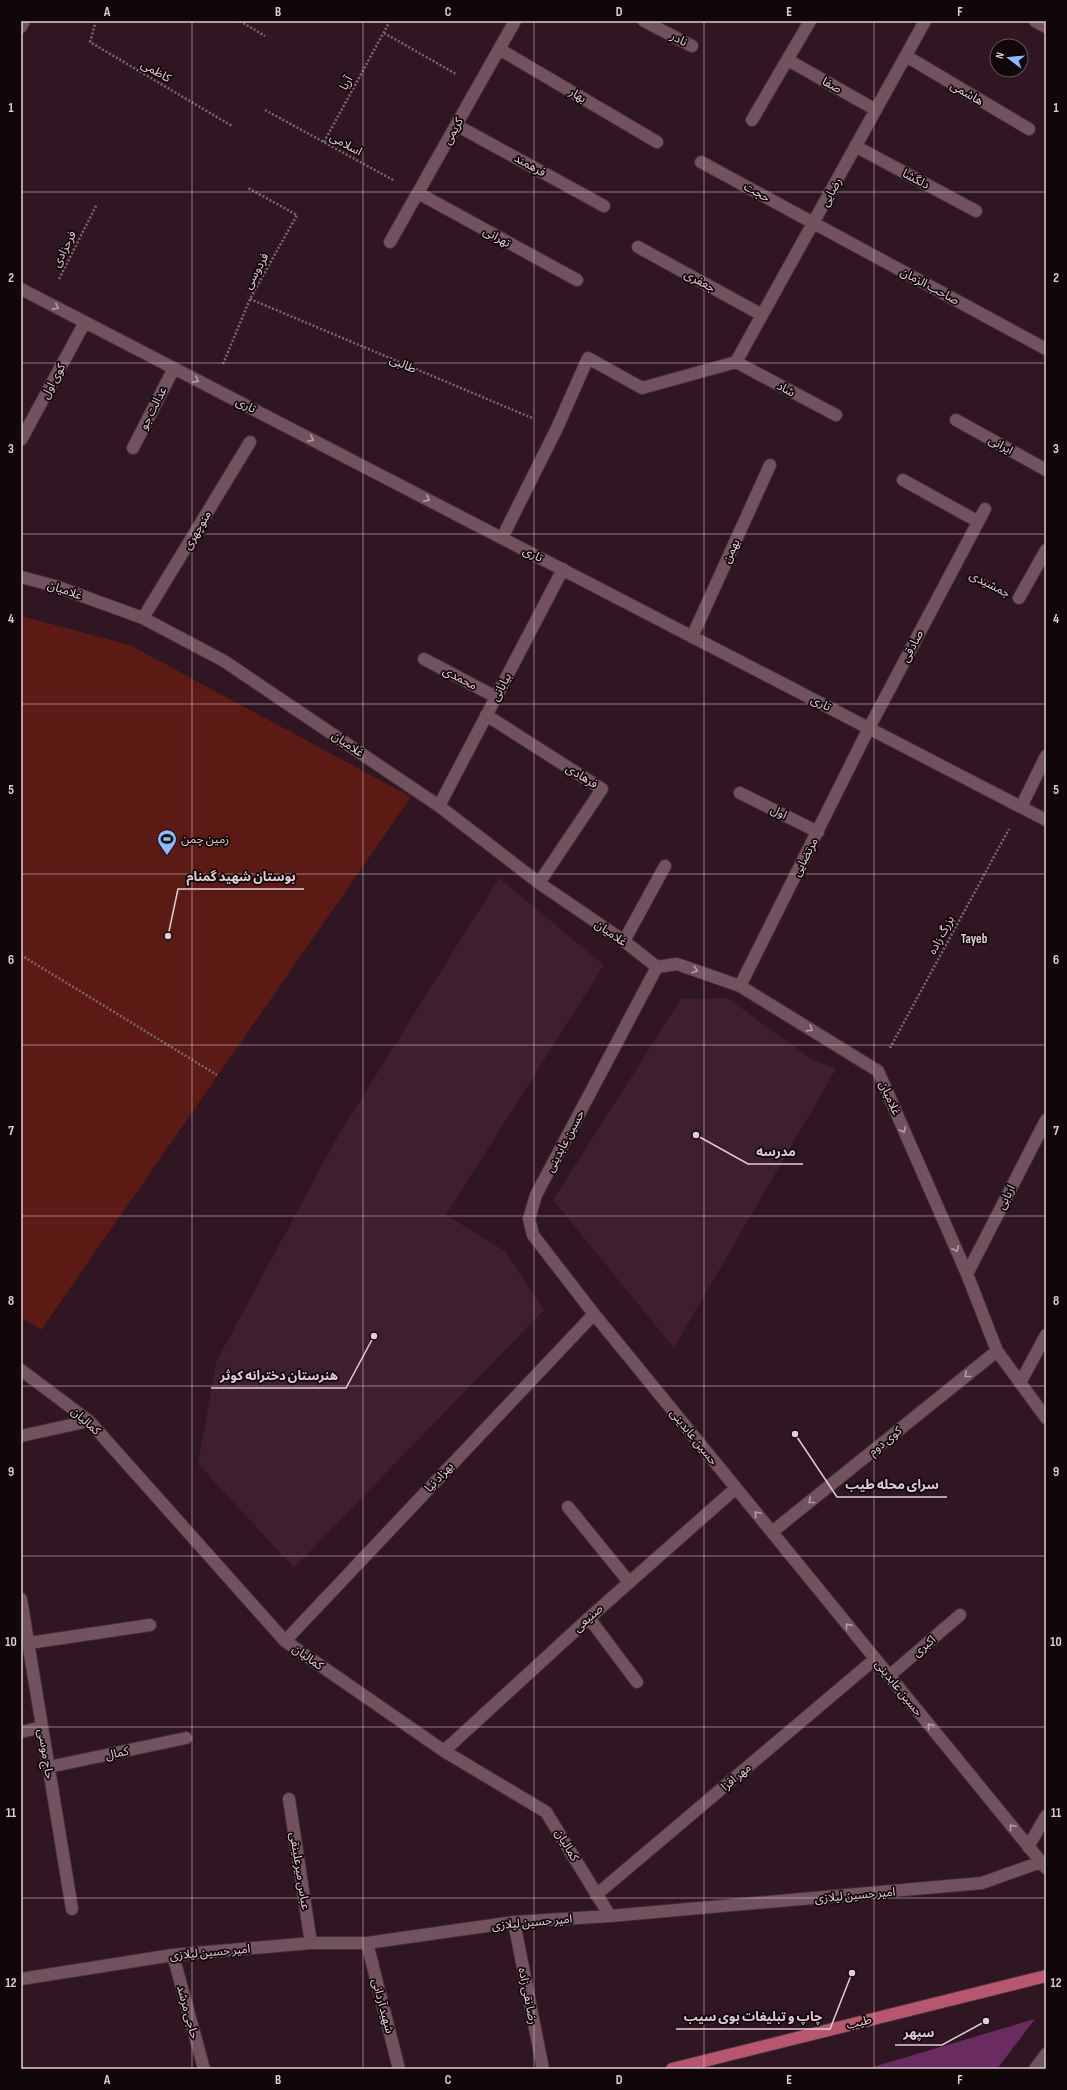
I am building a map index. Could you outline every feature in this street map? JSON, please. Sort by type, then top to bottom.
[{"type":"main road","name":"طیب","points":[[672,2069],[1046,1976]]},
{"type":"street","points":[[21,27],[24,21]]},
{"type":"street","name":"کریمی","points":[[390,242],[515,21]]},
{"type":"street","name":"نادر","points":[[644,21],[692,46]]},
{"type":"street","points":[[752,120],[810,21]]},
{"type":"street","name":"رضایی","points":[[736,362],[925,21]]},
{"type":"street","points":[[1035,21],[1046,27]]},
{"type":"street","name":"بهار","points":[[499,49],[657,142]]},
{"type":"street","name":"هاشمی","points":[[906,56],[1029,129]]},
{"type":"street","name":"صفا","points":[[788,60],[876,110]]},
{"type":"street","name":"فرهمند","points":[[456,125],[604,206]]},
{"type":"street","name":"دلگشا","points":[[855,146],[976,211]]},
{"type":"street","name":"حجت","points":[[701,162],[813,223]]},
{"type":"street","name":"تهرانی","points":[[418,193],[577,280]]},
{"type":"street","name":"صاحب الزمان","points":[[813,223],[1046,349]]},
{"type":"street","name":"جعفری","points":[[638,247],[762,315]]},
{"type":"street","name":"تاری","points":[[21,289],[1046,820]]},
{"type":"street","name":"کوی اول","points":[[21,440],[85,322]]},
{"type":"street","points":[[502,538],[557,428],[588,358],[642,388],[736,362]]},
{"type":"street","name":"شاد","points":[[736,362],[836,415]]},
{"type":"street","name":"عدالت جو","points":[[133,448],[174,368]]},
{"type":"street","name":"ایرانی","points":[[956,420],[1046,470]]},
{"type":"street","name":"منوچهری","points":[[143,618],[250,442]]},
{"type":"street","name":"بهمن","points":[[692,637],[770,465]]},
{"type":"street","points":[[903,480],[977,521]]},
{"type":"street","name":"صادقی","points":[[869,728],[984,509]]},
{"type":"street","name":"جمشیدی","points":[[1018,598],[1046,550]]},
{"type":"street","name":"بیابانی","points":[[439,806],[563,569]]},
{"type":"street","name":"غلامیان","points":[[21,577],[55,586],[143,618],[224,660],[439,806],[539,883],[624,941],[657,967],[677,964],[740,986],[878,1071],[967,1274],[997,1351],[1046,1418]]},
{"type":"street","name":"محمدی","points":[[424,659],[496,697]]},
{"type":"street","name":"فرهادی","points":[[486,715],[602,789],[539,883]]},
{"type":"street","name":"مرتضایی","points":[[740,986],[869,728]]},
{"type":"street","points":[[1021,807],[1046,756]]},
{"type":"street","name":"اول","points":[[740,793],[818,832]]},
{"type":"street","points":[[624,941],[665,866]]},
{"type":"street","name":"حسین عابدینی","points":[[657,967],[536,1195],[529,1219],[533,1235],[594,1314],[1043,1865]]},
{"type":"street","name":"اربابی","points":[[967,1274],[1045,1123]]},
{"type":"street","name":"بهزاد نیا","points":[[285,1641],[594,1314]]},
{"type":"street","points":[[1020,1383],[1046,1335]]},
{"type":"street","name":"کوی دوم","points":[[772,1532],[997,1351]]},
{"type":"street","name":"کمالیان","points":[[21,1370],[89,1420],[285,1641],[444,1751],[546,1812],[610,1916]]},
{"type":"street","points":[[21,1436],[89,1420]]},
{"type":"street","name":"صنیعی","points":[[444,1751],[589,1618],[736,1488]]},
{"type":"street","points":[[568,1507],[629,1582]]},
{"type":"street","name":"حاج موسی","points":[[21,1599],[22,1613],[29,1643],[72,1909]]},
{"type":"street","name":"اکبری","points":[[889,1676],[960,1615]]},
{"type":"street","points":[[589,1618],[636,1682]]},
{"type":"street","points":[[29,1643],[150,1625]]},
{"type":"street","name":"مهر افزا","points":[[596,1895],[875,1659]]},
{"type":"street","points":[[21,1732],[42,1727]]},
{"type":"street","name":"کمال","points":[[49,1767],[186,1738]]},
{"type":"street","name":"عباس میرعلینقی","points":[[289,1799],[311,1943]]},
{"type":"street","points":[[1028,1846],[1046,1816]]},
{"type":"street","name":"امیر حسین لیلازی","points":[[21,1979],[173,1955],[311,1943],[367,1943],[514,1922],[610,1916],[982,1883],[1043,1865]]},
{"type":"street","name":"رضا نقی زاده","points":[[514,1922],[543,2069]]},
{"type":"street","name":"شهید آردانی","points":[[367,1943],[399,2069]]},
{"type":"street","name":"حاجی مرشد","points":[[173,1955],[204,2069]]},
{"type":"street","points":[[1035,2069],[1046,2054]]},
{"type":"path","name":"کاظمی","points":[[96,21],[90,42],[232,126]]},
{"type":"path","points":[[240,21],[265,36]]},
{"type":"path","name":"آریا","points":[[324,142],[390,21]]},
{"type":"path","points":[[384,33],[478,87]]},
{"type":"path","name":"اسلامی","points":[[265,110],[418,193]]},
{"type":"path","name":"فردوسی","points":[[213,388],[250,299],[296,215],[248,188]]},
{"type":"path","name":"فرحزادی","points":[[47,302],[97,204]]},
{"type":"path","name":"طالبی","points":[[250,299],[557,428]]},
{"type":"path","name":"جمشیدی","points":[[954,565],[1018,598]]},
{"type":"path","name":"بزرگ زاده","points":[[878,1071],[1021,807]]},
{"type":"path","points":[[21,955],[217,1075]]},
{"type":"shaded area","points":[[21,616],[130,645],[411,797],[41,1330],[21,1317]]},
{"type":"shaded area","points":[[499,878],[604,965],[446,1215],[505,1251],[544,1310],[294,1568],[198,1464],[216,1362],[335,1141]]},
{"type":"shaded area","points":[[727,998],[813,1060],[836,1069],[674,1348],[553,1200],[681,999]]},
{"type":"building","points":[[1035,2019],[997,2069],[866,2069]]},
{"type":"place","name":"زمین چمن","points":[[167,856]]},
{"type":"place","name":"بوستان شهید گمنام","points":[[168,936]]},
{"type":"place","name":"مدرسه","points":[[696,1135]]},
{"type":"place","name":"هنرستان دخترانه کوثر","points":[[374,1336]]},
{"type":"place","name":"سرای محله طیب","points":[[795,1434]]},
{"type":"place","name":"چاپ و تبلیغات بوی سیب","points":[[852,1973]]},
{"type":"place","name":"سپهر","points":[[986,2021]]},
{"type":"district","name":"Tayeb","points":[[974,938]]}]
